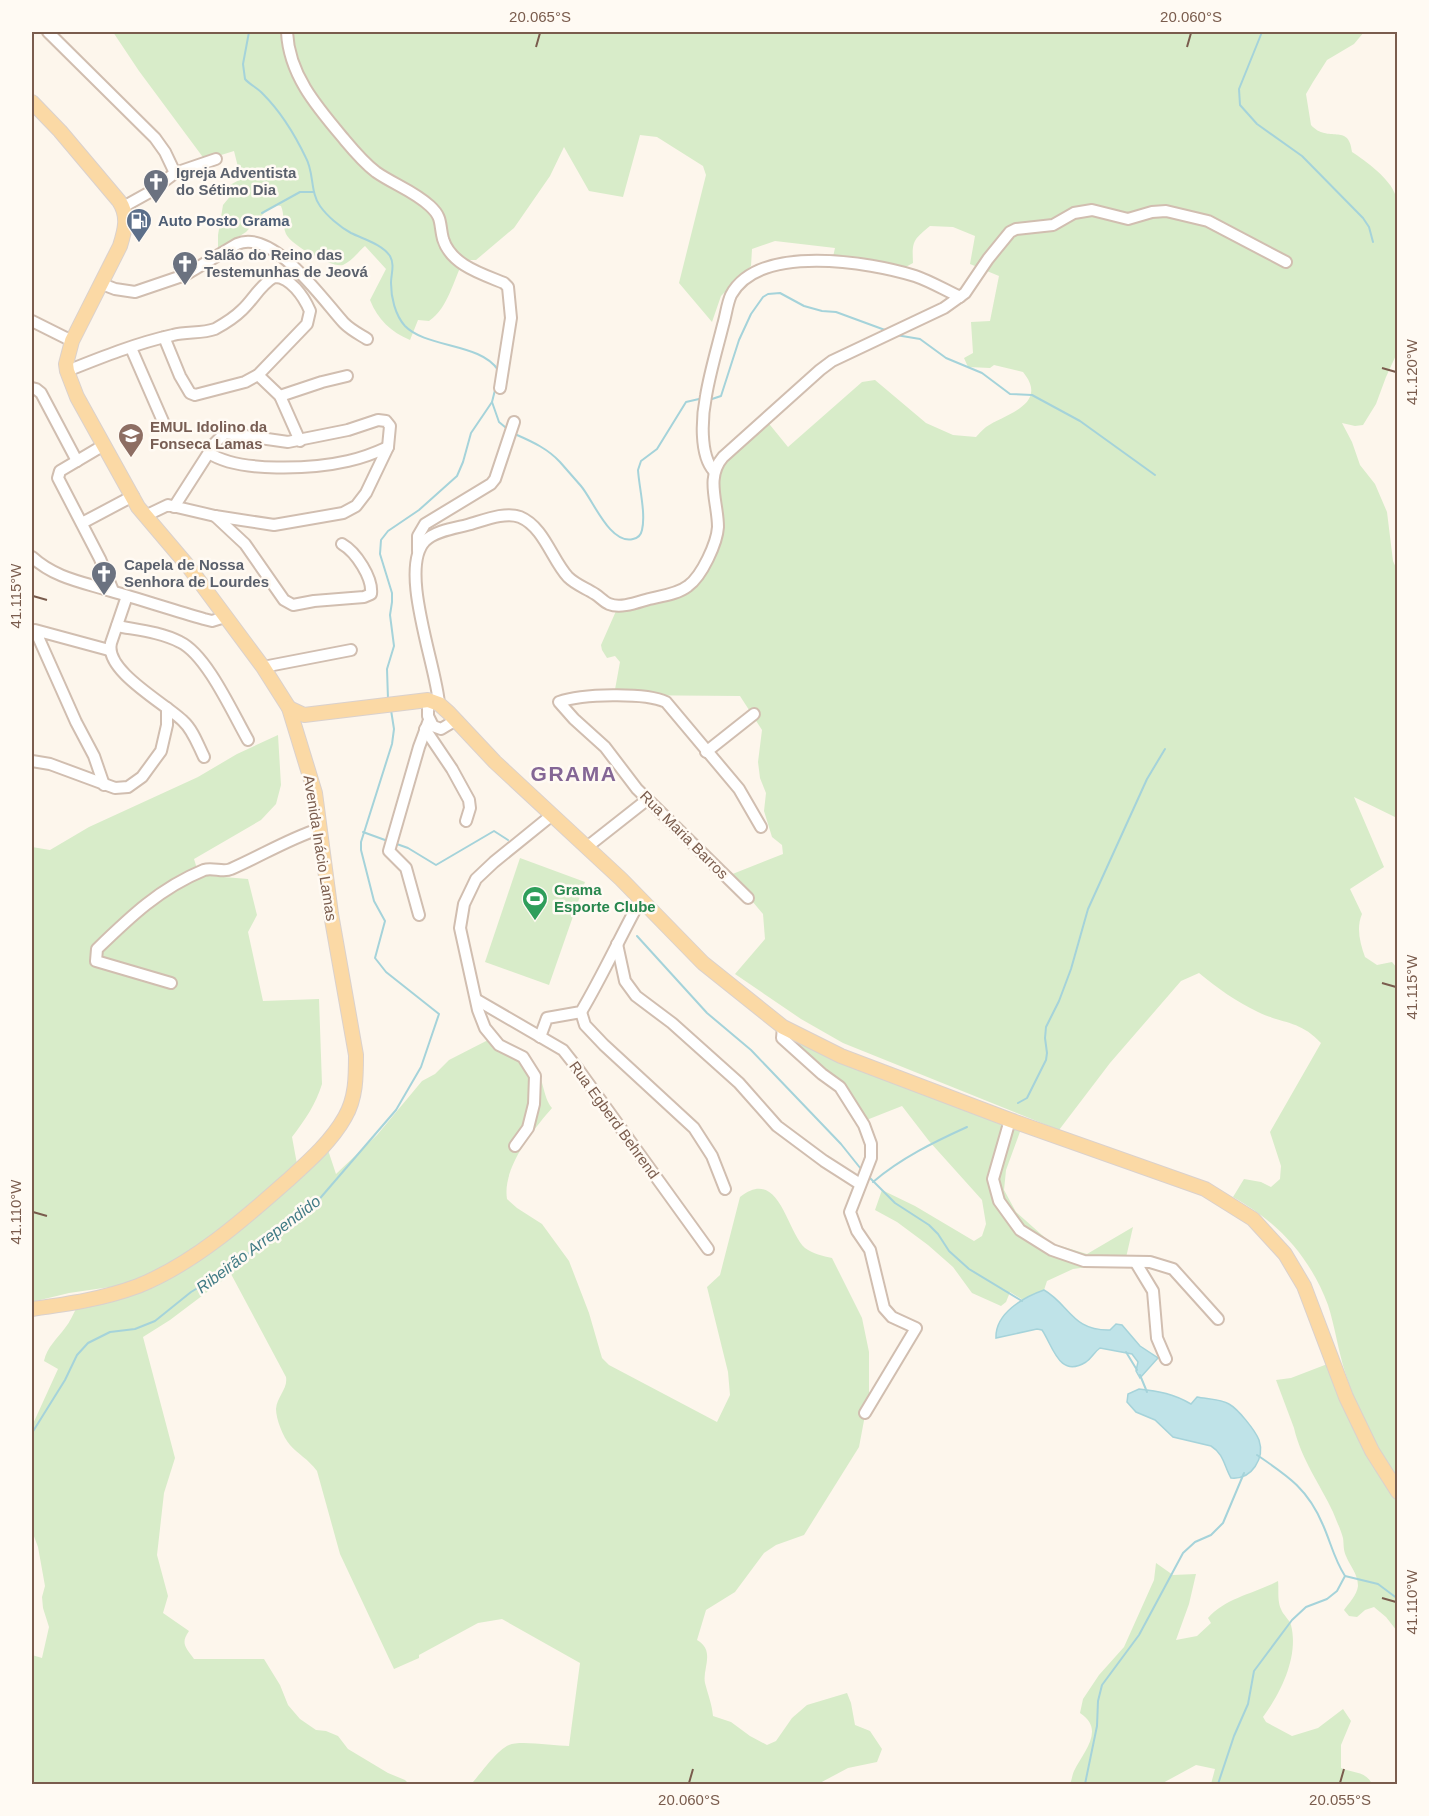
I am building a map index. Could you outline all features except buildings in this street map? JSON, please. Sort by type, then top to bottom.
[{"type":"main road","points":[[32,102],[71,144],[123,207],[125,214],[125,230],[116,255],[72,341],[66,364],[68,372]]},
{"type":"main road","name":"Avenida Inácio Lamas","points":[[32,1310],[92,1301],[149,1280],[195,1256],[268,1198],[306,1164],[337,1130],[352,1101],[356,1078],[356,1055],[331,914],[315,793],[289,708],[263,667],[188,566],[145,516],[77,397],[68,372]]},
{"type":"main road","points":[[289,708],[304,715],[434,702],[456,720],[495,762],[641,899],[703,963],[783,1027],[841,1056],[1010,1120],[1205,1189],[1253,1219],[1285,1254],[1304,1286],[1346,1398],[1372,1451],[1398,1492]]},
{"type":"street","points":[[48,32],[155,138],[175,173]]},
{"type":"street","points":[[287,32],[294,66],[307,93],[357,156],[379,174],[416,195],[432,208],[440,219],[446,245],[464,266],[508,286],[511,318],[500,388]]},
{"type":"street","points":[[123,207],[150,192],[175,173],[216,159]]},
{"type":"street","points":[[419,556],[427,538],[444,531],[493,518],[517,516],[537,533],[567,577],[610,605],[620,606],[681,590],[692,582],[705,564],[718,530],[713,479],[717,464],[736,444],[820,370],[851,351],[944,308],[960,297],[1010,232],[1016,229],[1053,225],[1074,213],[1092,210],[1124,219],[1133,219],[1159,211],[1203,219],[1286,262]]},
{"type":"street","points":[[102,284],[135,292],[185,275],[237,243],[254,241],[272,249],[318,291],[351,329],[367,339]]},
{"type":"street","points":[[714,471],[707,461],[704,448],[703,414],[707,390],[732,294],[753,273],[792,261],[845,262],[915,276],[960,297]]},
{"type":"street","points":[[68,372],[107,355],[164,337],[189,332],[203,333],[224,324],[243,310],[258,291],[276,276],[291,284],[309,308],[307,324],[258,375],[245,382],[192,394],[180,376],[164,337]]},
{"type":"street","points":[[32,321],[72,341]]},
{"type":"street","points":[[131,348],[165,426]]},
{"type":"street","points":[[258,375],[280,396],[300,441]]},
{"type":"street","points":[[280,396],[347,376]]},
{"type":"street","points":[[32,388],[41,393],[77,461]]},
{"type":"street","points":[[145,516],[163,506],[279,525],[347,512],[363,499],[389,443],[390,426],[383,420],[300,441],[281,442],[227,432],[219,437],[174,507]]},
{"type":"street","points":[[419,915],[406,868],[389,851],[434,702],[436,681],[419,611],[416,586],[418,536],[421,528],[447,510],[482,491],[495,479],[514,422]]},
{"type":"street","points":[[209,453],[220,460],[238,465],[290,466],[345,462],[389,443]]},
{"type":"street","points":[[104,445],[60,471],[58,478],[100,559],[113,591]]},
{"type":"street","points":[[81,523],[132,496]]},
{"type":"street","points":[[215,516],[245,544],[284,600],[293,605],[364,597],[371,594],[372,590],[363,569],[342,544]]},
{"type":"street","points":[[32,557],[51,572],[83,585],[113,591],[212,621],[225,616]]},
{"type":"street","points":[[127,596],[109,650],[117,665],[143,692],[185,722],[204,757]]},
{"type":"street","points":[[117,626],[178,640],[187,646],[220,687],[248,740]]},
{"type":"street","points":[[104,785],[94,756],[76,722],[35,630],[109,650]]},
{"type":"street","points":[[263,667],[351,650]]},
{"type":"street","name":"Rua Maria Barros","points":[[748,898],[648,799],[605,747],[559,702],[579,696],[640,697],[662,700],[670,706],[739,789],[761,827]]},
{"type":"street","points":[[32,761],[50,764],[115,788],[128,787],[152,766],[160,751],[167,725],[166,708]]},
{"type":"street","points":[[706,752],[754,714]]},
{"type":"street","points":[[427,724],[438,729],[456,720]]},
{"type":"street","points":[[427,724],[469,800],[470,808],[466,821]]},
{"type":"street","points":[[587,847],[648,799]]},
{"type":"street","points":[[515,1146],[528,1128],[534,1104],[535,1076],[524,1057],[499,1045],[485,1028],[460,928],[464,904],[476,879],[552,815]]},
{"type":"street","points":[[171,983],[96,961],[97,949],[139,908],[176,884],[207,869],[228,871],[282,843],[319,828]]},
{"type":"street","points":[[641,899],[603,975],[581,1012],[585,1025],[604,1045],[694,1128],[712,1156],[725,1189]]},
{"type":"street","points":[[617,944],[625,981],[636,996],[672,1023],[739,1083],[777,1126],[860,1184]]},
{"type":"street","name":"Rua Egberd Behrend","points":[[477,1000],[563,1050],[708,1249]]},
{"type":"street","points":[[540,1037],[547,1018],[581,1012]]},
{"type":"street","points":[[783,1027],[782,1038],[840,1087],[864,1125],[871,1144],[871,1158],[850,1212],[857,1231],[870,1250],[884,1308],[892,1317],[916,1328],[865,1413]]},
{"type":"street","points":[[1010,1120],[993,1179],[999,1201],[1020,1230],[1052,1250],[1084,1261],[1150,1262],[1173,1269],[1218,1319]]},
{"type":"street","points":[[1136,1263],[1154,1291],[1157,1338],[1166,1359]]},
{"type":"green space","points":[[113,32],[1364,32],[1354,44],[1327,60],[1306,94],[1311,125],[1324,133],[1342,135],[1347,138],[1352,152],[1388,182],[1396,197],[1397,353],[1376,404],[1363,425],[1342,423],[1360,465],[1375,484],[1387,512],[1393,561],[1397,570],[1397,818],[1354,797],[1384,867],[1350,889],[1362,914],[1359,930],[1365,957],[1377,965],[1392,962],[1397,968],[1397,1479],[1374,1440],[1355,1400],[1328,1305],[1312,1271],[1291,1242],[1264,1218],[1233,1197],[1244,1179],[1261,1182],[1271,1187],[1280,1179],[1281,1166],[1270,1132],[1321,1043],[1298,1026],[1267,1016],[1242,1004],[1199,973],[1181,981],[1110,1063],[1059,1130],[843,1043],[801,1019],[735,974],[765,939],[763,914],[730,875],[783,854],[782,845],[772,837],[764,811],[766,793],[760,778],[758,762],[762,730],[740,696],[614,695],[620,662],[615,656],[607,658],[601,645],[618,607],[693,586],[713,557],[723,533],[710,463],[766,420],[788,447],[862,382],[875,380],[926,423],[953,435],[976,437],[986,427],[1013,413],[1028,400],[1031,393],[1030,383],[1023,372],[994,365],[990,368],[968,367],[964,358],[973,353],[971,322],[990,321],[999,276],[970,264],[975,236],[953,227],[930,226],[915,241],[913,263],[902,269],[833,257],[835,248],[775,241],[752,249],[751,266],[721,296],[712,322],[679,283],[706,175],[703,166],[657,137],[640,135],[623,197],[589,191],[564,147],[550,176],[514,228],[476,260],[464,260],[441,308],[429,321],[418,320],[410,340],[386,324],[373,307],[370,300],[386,269],[365,246],[343,265],[321,259],[289,239],[285,231],[281,206],[275,205],[246,232],[218,250],[223,205],[232,194],[230,185],[241,179],[234,151],[205,160]]},
{"type":"green space","points":[[278,735],[281,785],[276,804],[261,820],[194,859],[199,875],[248,879],[257,915],[248,932],[263,1001],[319,999],[322,1084],[310,1112],[292,1137],[297,1164],[187,1256],[141,1279],[117,1286],[69,1293],[32,1302],[32,847],[50,850],[89,827],[198,777],[237,754]]},
{"type":"green space","name":"Grama Esporte Clube","points":[[520,858],[585,882],[549,985],[485,962]]},
{"type":"green space","points":[[776,1027],[1021,1129],[1006,1170],[1004,1190],[1016,1212],[1051,1243],[1087,1254],[1133,1227],[1125,1262],[1073,1269],[1047,1281],[1044,1290],[1023,1300],[1010,1292],[1006,1302],[1001,1306],[972,1293],[953,1267],[928,1245],[897,1222],[875,1210],[882,1190],[915,1206],[974,1241],[982,1236],[986,1224],[982,1200],[929,1141],[902,1106],[864,1121],[848,1089],[809,1058]]},
{"type":"green space","points":[[490,1039],[538,1072],[552,1108],[528,1138],[514,1162],[509,1175],[507,1199],[542,1224],[569,1261],[589,1313],[602,1358],[609,1365],[717,1422],[730,1395],[728,1372],[707,1287],[720,1275],[740,1197],[753,1190],[764,1189],[780,1204],[805,1248],[832,1258],[862,1318],[869,1352],[869,1394],[859,1447],[804,1535],[776,1545],[764,1553],[735,1592],[706,1610],[697,1640],[706,1649],[705,1683],[713,1716],[731,1722],[767,1745],[776,1741],[792,1718],[807,1705],[847,1693],[855,1725],[870,1731],[882,1749],[877,1762],[848,1768],[818,1784],[475,1784],[473,1782],[490,1762],[509,1745],[529,1743],[569,1746],[580,1663],[502,1619],[478,1623],[419,1655],[419,1658],[394,1669],[340,1554],[317,1471],[290,1445],[280,1428],[276,1409],[286,1377],[231,1274],[170,1320],[143,1337],[175,1458],[164,1493],[157,1555],[168,1596],[163,1613],[189,1631],[185,1642],[194,1659],[264,1659],[280,1685],[288,1705],[300,1719],[316,1730],[338,1736],[348,1749],[409,1784],[32,1784],[32,1655],[42,1658],[49,1627],[43,1608],[42,1597],[45,1586],[38,1547],[32,1531],[32,1426],[58,1369],[44,1361],[50,1347],[67,1326],[77,1307],[158,1284],[194,1265],[327,1147],[336,1174],[377,1135],[422,1081],[435,1074],[449,1060]]},
{"type":"green space","points":[[1330,1363],[1397,1498],[1397,1631],[1374,1607],[1365,1610],[1357,1617],[1349,1616],[1344,1610],[1356,1593],[1357,1578],[1345,1554],[1342,1535],[1333,1512],[1301,1450],[1276,1380],[1291,1378]]},
{"type":"green space","points":[[1156,1563],[1173,1575],[1196,1574],[1189,1604],[1176,1640],[1197,1636],[1211,1623],[1208,1618],[1223,1605],[1278,1581],[1280,1606],[1291,1625],[1293,1649],[1282,1686],[1263,1717],[1266,1722],[1292,1736],[1318,1728],[1343,1709],[1351,1721],[1341,1745],[1341,1768],[1366,1777],[1372,1784],[1211,1784],[1215,1769],[1196,1765],[1161,1784],[1070,1784],[1092,1734],[1088,1720],[1080,1713],[1083,1699],[1099,1675],[1124,1647],[1154,1580]]},
{"type":"water","points":[[1044,1290],[1079,1322],[1087,1326],[1110,1330],[1116,1324],[1122,1325],[1140,1346],[1158,1358],[1140,1378],[1136,1371],[1138,1362],[1132,1354],[1100,1348],[1086,1362],[1077,1366],[1069,1366],[1063,1364],[1058,1358],[1042,1330],[1037,1329],[996,1338],[1000,1321],[1012,1307]]},
{"type":"water","points":[[1139,1389],[1166,1394],[1191,1404],[1197,1397],[1229,1404],[1246,1420],[1259,1440],[1260,1454],[1251,1472],[1238,1478],[1231,1478],[1221,1456],[1211,1446],[1173,1437],[1155,1420],[1136,1412],[1127,1402],[1128,1394]]},
{"type":"waterway","name":"Ribeirão Arrependido","points":[[249,32],[243,64],[245,79],[270,101],[292,132],[310,169],[315,195],[323,210],[342,228],[377,245],[390,256],[393,266],[391,283],[393,300],[402,322],[414,333],[479,355],[490,361],[498,370]]},
{"type":"waterway","points":[[1262,32],[1239,89],[1240,105],[1257,124],[1302,156],[1363,218],[1369,227],[1373,242]]},
{"type":"waterway","points":[[262,213],[300,192],[314,192]]},
{"type":"waterway","points":[[712,399],[721,396],[739,340],[751,314],[763,297],[768,294],[780,293],[804,306],[836,312],[885,330]]},
{"type":"waterway","points":[[896,335],[920,339],[946,358],[982,373],[1010,394],[1032,395],[1080,421],[1155,475]]},
{"type":"waterway","name":"Ribeirão Arrependido","points":[[388,699],[387,669],[394,646],[390,615],[392,593],[380,554],[381,540],[388,531],[419,510],[457,476],[471,433],[492,402],[495,390]]},
{"type":"waterway","points":[[517,435],[540,446],[555,457],[581,486],[610,529],[625,539],[633,539],[640,535],[643,523],[638,470],[641,461],[657,449],[686,402],[699,399]]},
{"type":"waterway","points":[[492,402],[499,422],[505,427]]},
{"type":"waterway","name":"Ribeirão Arrependido","points":[[32,1433],[65,1380],[77,1355],[88,1343],[110,1332],[135,1329],[155,1321],[191,1292],[231,1268],[308,1211],[396,1110],[421,1067],[439,1014],[386,972],[375,958],[385,921],[374,901],[361,850],[361,842],[392,744],[394,729],[391,710]]},
{"type":"waterway","points":[[1018,1103],[1027,1098],[1046,1060],[1046,1027],[1071,969],[1088,909],[1147,779],[1165,749]]},
{"type":"waterway","points":[[394,843],[408,848],[436,865],[494,831],[508,840]]},
{"type":"waterway","points":[[363,832],[385,840]]},
{"type":"waterway","points":[[637,936],[707,1013],[751,1050],[841,1144],[861,1169]]},
{"type":"waterway","points":[[873,1182],[906,1158],[967,1127]]},
{"type":"waterway","points":[[868,1176],[895,1203],[929,1225],[949,1251],[969,1269],[1022,1301]]},
{"type":"waterway","points":[[1126,1352],[1137,1370]]},
{"type":"waterway","points":[[1140,1375],[1147,1392]]},
{"type":"waterway","points":[[1257,1455],[1288,1477],[1311,1502],[1345,1576],[1378,1584],[1398,1599]]},
{"type":"waterway","points":[[1085,1784],[1097,1726],[1098,1701],[1102,1685],[1139,1635],[1183,1553],[1195,1542],[1211,1535],[1223,1523],[1244,1473]]},
{"type":"waterway","points":[[1218,1784],[1234,1736],[1248,1704],[1254,1671],[1292,1620],[1306,1607],[1327,1599],[1337,1591],[1345,1576]]},
{"type":"place","name":"Igreja Adventista do Sétimo Dia","points":[[156,205]]},
{"type":"place","name":"Auto Posto Grama","points":[[139,244]]},
{"type":"place","name":"Salão do Reino das Testemunhas de Jeová","points":[[185,287]]},
{"type":"place","name":"EMUL Idolino da Fonseca Lamas","points":[[131,459]]},
{"type":"place","name":"Capela de Nossa Senhora de Lourdes","points":[[104,597]]},
{"type":"place","name":"Grama Esporte Clube","points":[[535,922]]},
{"type":"district","name":"GRAMA","points":[[574,774]]}]
